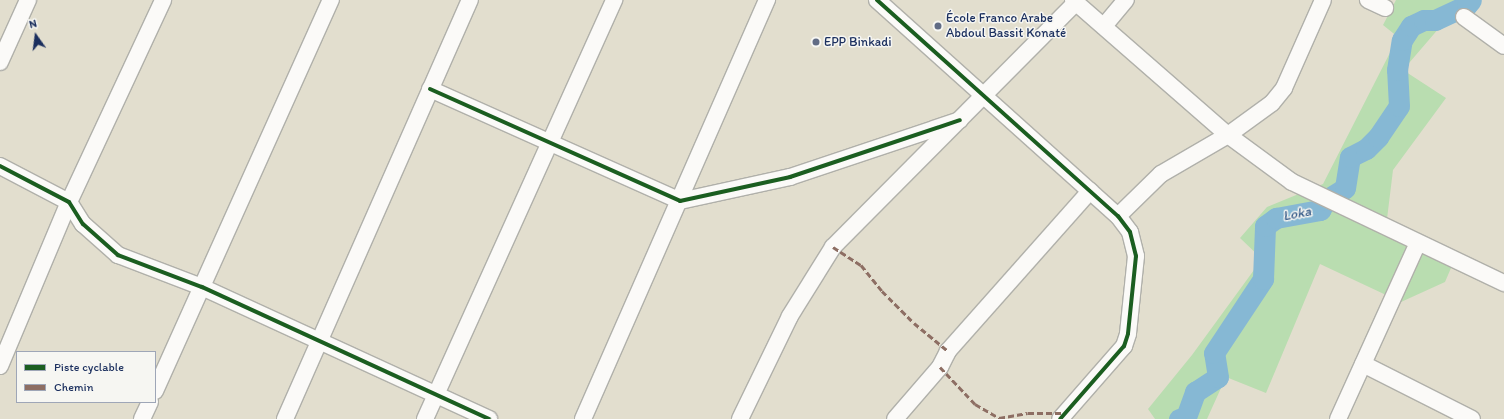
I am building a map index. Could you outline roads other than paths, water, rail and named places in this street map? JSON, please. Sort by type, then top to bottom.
[{"type":"street","points":[[0,62],[28,0]]},
{"type":"street","points":[[0,366],[69,202],[163,0]]},
{"type":"street","points":[[156,389],[331,0]]},
{"type":"street","points":[[285,419],[470,0]]},
{"type":"street","points":[[425,419],[614,0]]},
{"type":"street","points":[[583,419],[767,0]]},
{"type":"street","points":[[878,0],[984,97],[1090,190],[1118,216],[1130,232],[1135,244],[1128,334],[1124,346],[1060,419]]},
{"type":"street","points":[[1104,26],[1126,0]]},
{"type":"street","points":[[1118,216],[1161,174],[1228,135],[1272,103],[1284,88],[1323,0]]},
{"type":"street","points":[[1368,0],[1385,8]]},
{"type":"street","points":[[740,419],[790,316],[833,247],[984,97],[1075,1],[1228,135],[1292,182],[1504,283]]},
{"type":"street","points":[[1464,17],[1504,46]]},
{"type":"street","points":[[430,89],[680,201],[790,177],[960,120]]},
{"type":"street","points":[[0,166],[69,202],[83,224],[118,255],[202,287],[489,419]]},
{"type":"street","points":[[895,419],[940,367],[948,351],[1090,190]]},
{"type":"street","points":[[1338,419],[1418,243]]},
{"type":"street","points":[[1363,364],[1472,419]]},
{"type":"street","points":[[142,419],[150,403]]},
{"type":"waterway","name":"Loka","points":[[1179,419],[1186,417],[1195,392],[1218,377],[1214,353],[1263,279],[1265,226],[1276,218],[1320,210],[1326,200],[1345,188],[1350,157],[1366,149],[1378,137],[1399,106],[1397,70],[1402,40],[1411,26],[1424,20],[1435,20],[1467,5],[1471,0]]},
{"type":"place","name":"École Franco Arabe Abdoul Bassit Konaté","points":[[938,26]]},
{"type":"place","name":"EPP Binkadi","points":[[816,42]]}]
